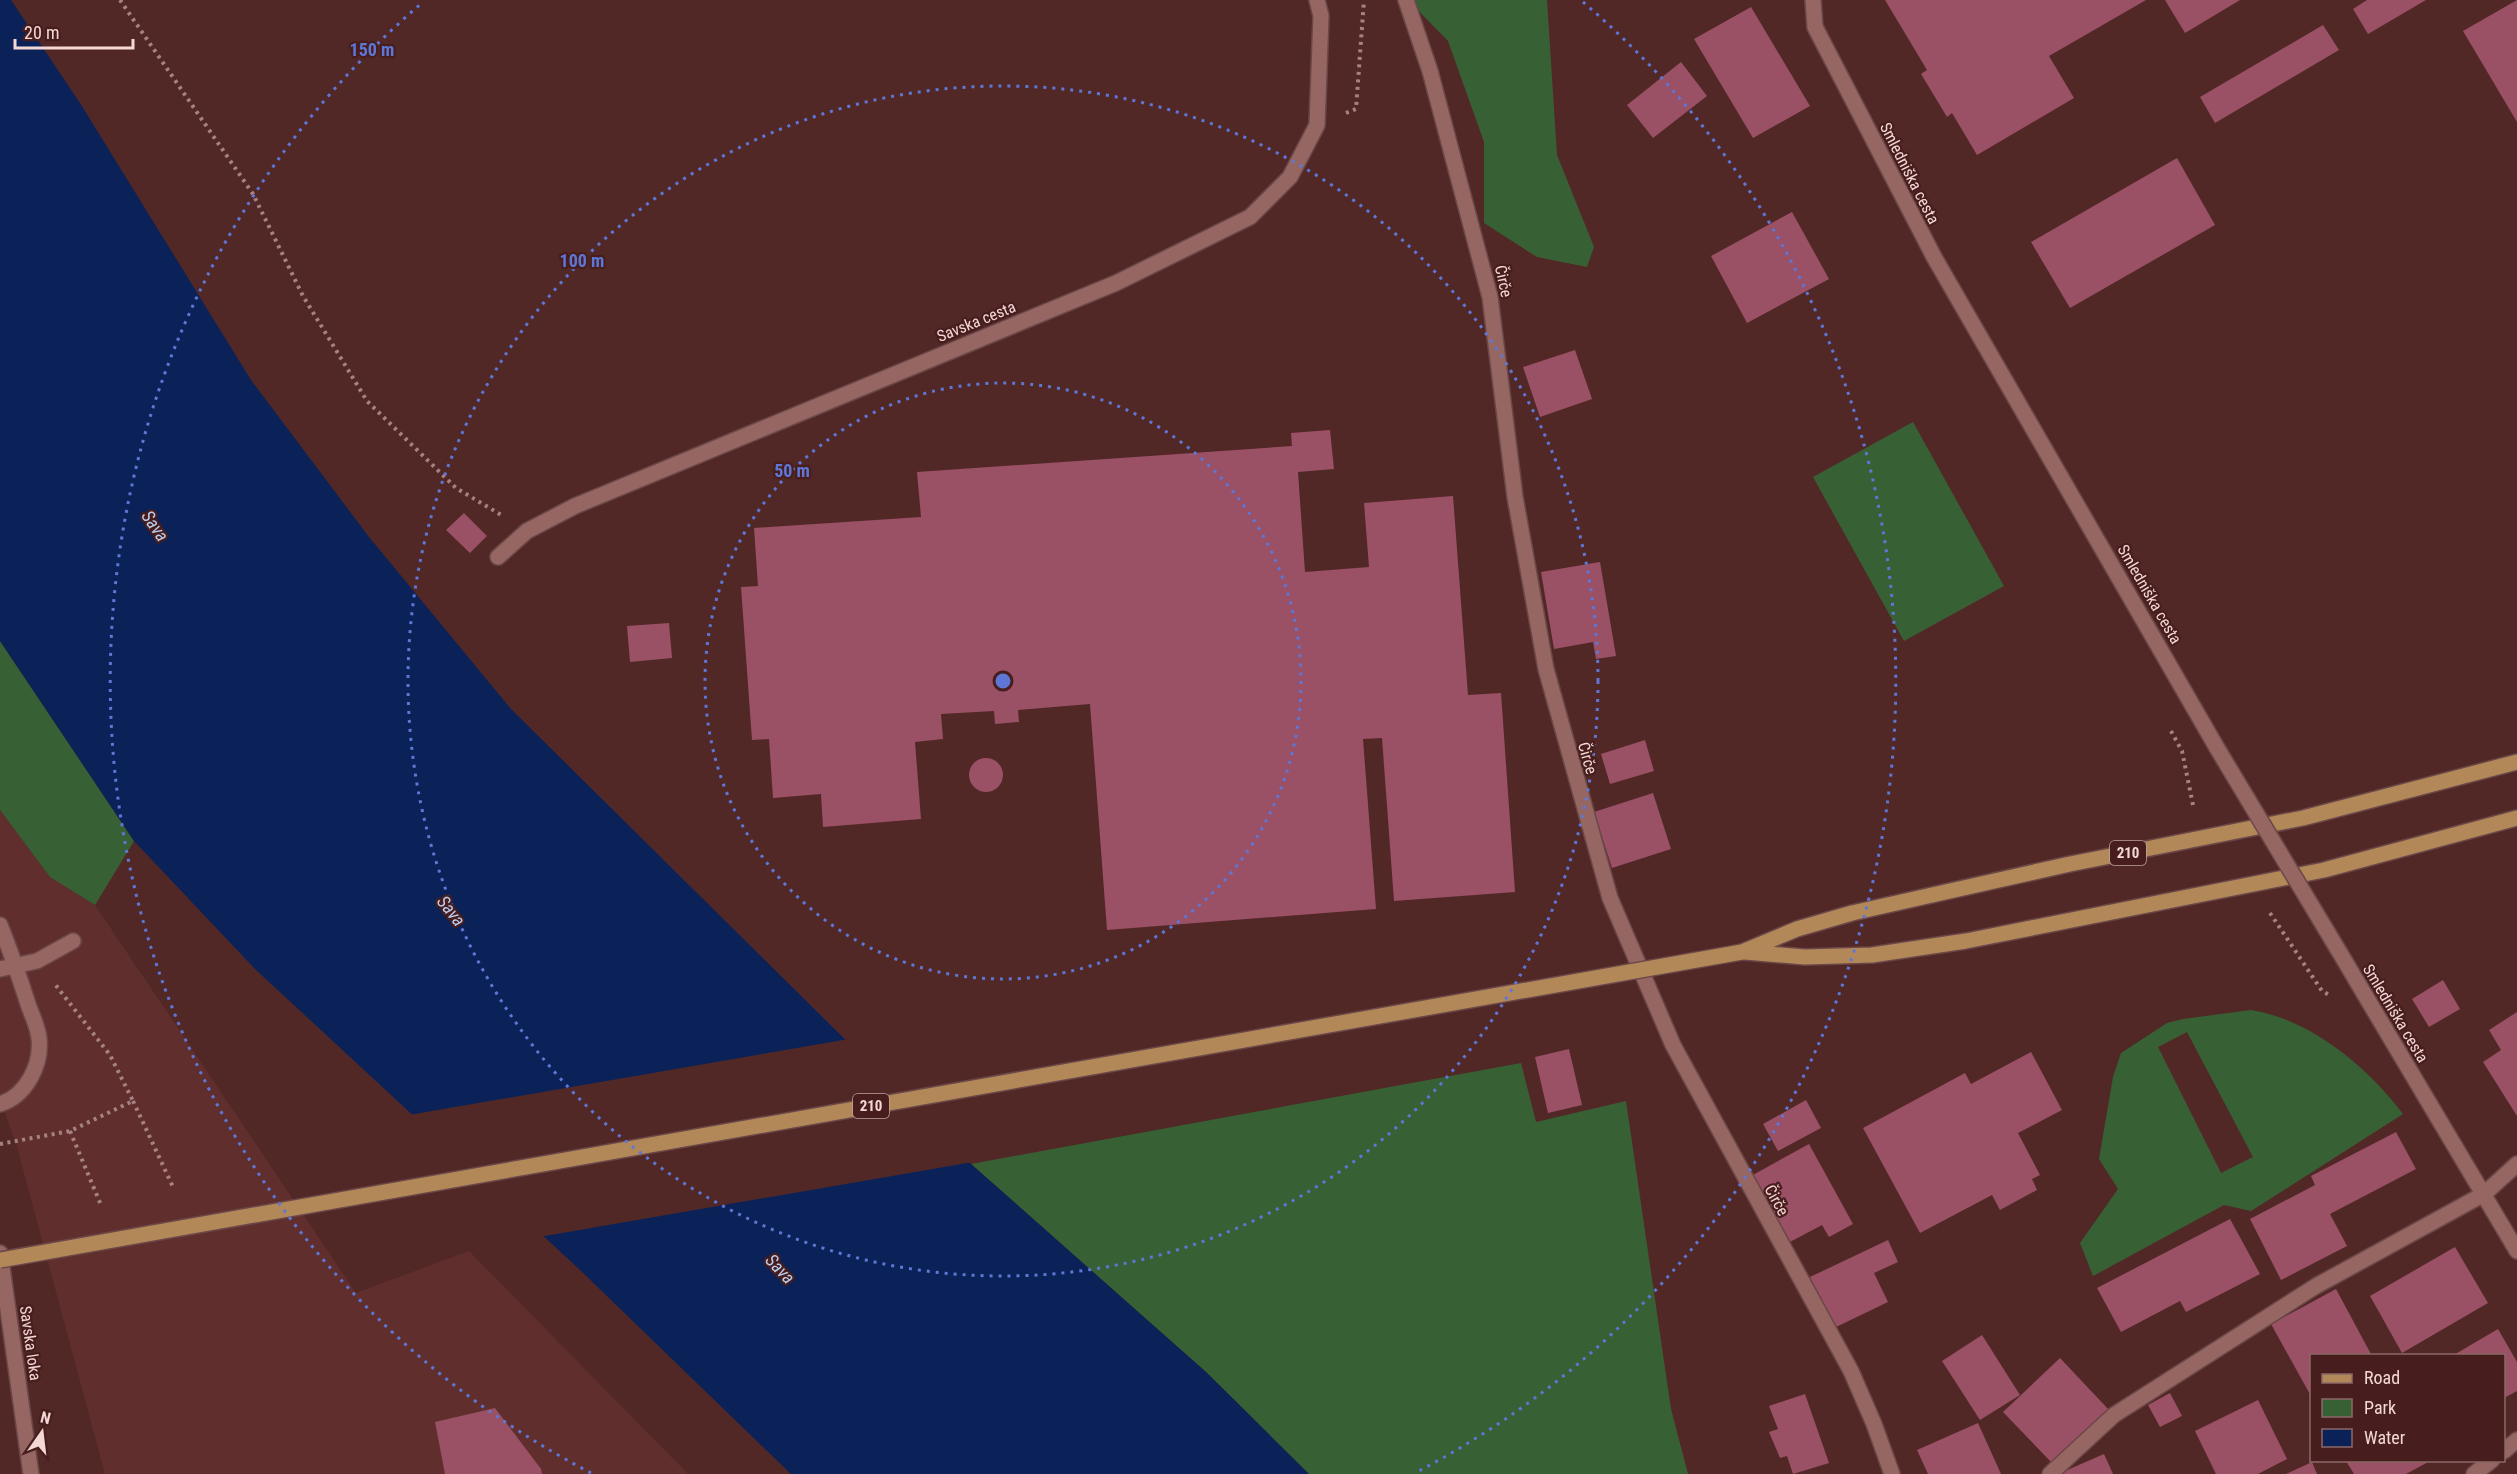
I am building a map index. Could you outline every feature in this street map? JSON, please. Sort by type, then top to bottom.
[{"type":"main road","name":"210","points":[[0,1260],[1742,952],[1797,929],[1863,910],[2070,864],[2303,818],[2517,762]]},
{"type":"main road","name":"210","points":[[1742,952],[1805,957],[1872,955],[1966,941],[2324,870],[2517,818]]},
{"type":"street","name":"Savska cesta","points":[[498,557],[527,531],[575,506],[1116,283],[1250,217],[1290,177],[1317,125],[1321,16],[1317,0]]},
{"type":"street","name":"Čirče","points":[[1406,0],[1430,70],[1490,297],[1515,497],[1546,669],[1610,898],[1673,1045],[1851,1371],[1892,1474]]},
{"type":"street","name":"Smledniška cesta","points":[[1813,0],[1815,27],[1934,257],[2217,748],[2517,1251]]},
{"type":"street","points":[[0,925],[39,1038],[38,1059],[31,1077],[22,1092],[10,1101],[0,1104]]},
{"type":"street","points":[[0,969],[37,961],[73,941]]},
{"type":"street","points":[[2050,1474],[2114,1414],[2316,1286],[2484,1194],[2517,1164]]},
{"type":"street","name":"Savska loka","points":[[0,1253],[31,1474]]},
{"type":"street","points":[[2505,1450],[2517,1440]]},
{"type":"street","points":[[2474,1474],[2491,1462]]},
{"type":"path","points":[[120,0],[253,194],[303,296],[367,401],[456,488],[527,531]]},
{"type":"path","points":[[1317,125],[1356,109],[1364,0]]},
{"type":"path","points":[[2182,751],[2193,805]]},
{"type":"path","points":[[2270,913],[2322,990],[2334,999],[2349,1001],[2365,996]]},
{"type":"path","points":[[37,961],[110,1055],[173,1187]]},
{"type":"path","points":[[0,1144],[70,1131],[133,1101]]},
{"type":"path","points":[[70,1131],[101,1205]]},
{"type":"shaded area","points":[[0,810],[50,877],[95,905],[356,1293],[469,1251],[688,1474],[105,1474],[16,1143],[0,1100]]},
{"type":"green space","points":[[1408,0],[1547,0],[1557,155],[1594,247],[1587,267],[1537,257],[1484,223],[1484,142],[1448,41]]},
{"type":"green space","points":[[1913,422],[2004,586],[1904,641],[1813,477]]},
{"type":"green space","points":[[0,641],[134,841],[95,905],[50,877],[0,810]]},
{"type":"green space","points":[[2251,1010],[2295,1023],[2316,1034],[2355,1063],[2389,1096],[2403,1114],[2251,1211],[2224,1205],[2093,1276],[2080,1243],[2118,1189],[2099,1159],[2113,1077],[2121,1053],[2167,1023]],"holes":[[[2187,1032],[2253,1157],[2221,1173],[2158,1047]]]},
{"type":"green space","points":[[1521,1063],[1536,1122],[1626,1101],[1671,1409],[1688,1474],[1309,1474],[1206,1372],[971,1164]]},
{"type":"water","name":"Sava","points":[[0,0],[11,0],[80,103],[251,380],[369,537],[511,709],[971,1164],[1206,1372],[1309,1474],[791,1474],[580,1270],[255,969],[134,841],[0,641]]},
{"type":"pier","points":[[849,1039],[973,1162],[539,1237],[409,1115]]},
{"type":"building","points":[[1885,0],[2146,0],[2049,56],[2074,98],[1977,155],[1952,113],[1947,117],[1921,74],[1927,70]]},
{"type":"building","points":[[2165,0],[2240,0],[2185,33]]},
{"type":"building","points":[[2367,0],[2426,0],[2368,34],[2353,9]]},
{"type":"building","points":[[2517,0],[2517,122],[2463,31]]},
{"type":"building","points":[[1751,7],[1810,106],[1753,138],[1694,39]]},
{"type":"building","points":[[2323,25],[2339,50],[2215,123],[2200,97]]},
{"type":"building","points":[[1681,62],[1707,96],[1653,138],[1627,105]]},
{"type":"building","points":[[2177,158],[2215,225],[2070,308],[2031,242]]},
{"type":"building","points":[[1792,212],[1829,279],[1747,323],[1711,256]]},
{"type":"building","points":[[1575,350],[1592,399],[1540,417],[1523,367]]},
{"type":"building","points":[[1330,430],[1334,469],[1298,472],[1305,572],[1369,567],[1364,503],[1453,496],[1468,695],[1501,693],[1515,892],[1394,901],[1382,738],[1363,739],[1376,909],[1107,930],[1090,704],[1018,710],[1019,722],[995,724],[994,711],[941,714],[943,739],[915,742],[921,819],[823,827],[821,794],[773,798],[769,739],[752,740],[741,587],[758,586],[754,528],[921,517],[917,472],[1292,446],[1291,433]]},
{"type":"building","points":[[464,513],[487,536],[470,553],[446,530]]},
{"type":"building","points":[[1600,562],[1616,656],[1596,659],[1593,642],[1554,649],[1541,572]]},
{"type":"building","points":[[669,623],[672,658],[630,662],[627,626]]},
{"type":"building","points":[[1645,740],[1654,771],[1610,784],[1601,754]]},
{"type":"building","points":[[986,758],[998,763],[1003,775],[998,787],[986,792],[974,787],[969,775],[974,763]]},
{"type":"building","points":[[1653,793],[1671,849],[1612,868],[1594,812]]},
{"type":"building","points":[[2443,980],[2460,1009],[2429,1027],[2412,999]]},
{"type":"building","points":[[2517,1012],[2517,1116],[2483,1062],[2501,1050],[2489,1030]]},
{"type":"building","points":[[1569,1049],[1582,1105],[1548,1113],[1535,1057]]},
{"type":"building","points":[[2031,1052],[2062,1110],[2018,1133],[2040,1175],[2032,1179],[2037,1190],[2000,1210],[1992,1195],[1920,1233],[1863,1128],[1965,1073],[1971,1084]]},
{"type":"building","points":[[1806,1100],[1821,1128],[1778,1151],[1763,1124]]},
{"type":"building","points":[[2396,1132],[2416,1169],[2330,1214],[2347,1246],[2281,1280],[2250,1219],[2315,1185],[2311,1176]]},
{"type":"building","points":[[1809,1144],[1853,1224],[1829,1237],[1822,1225],[1788,1243],[1751,1176]]},
{"type":"building","points":[[2230,1219],[2260,1274],[2186,1312],[2180,1301],[2121,1332],[2097,1288]]},
{"type":"building","points":[[1888,1240],[1898,1262],[1874,1273],[1888,1302],[1834,1328],[1810,1277]]},
{"type":"building","points":[[2455,1247],[2488,1303],[2402,1353],[2370,1296]]},
{"type":"building","points":[[2336,1289],[2371,1354],[2310,1354],[2310,1394],[2271,1324]]},
{"type":"building","points":[[2498,1329],[2517,1362],[2517,1391],[2505,1397],[2505,1354],[2455,1354]]},
{"type":"building","points":[[1982,1335],[2020,1395],[1980,1420],[1942,1361]]},
{"type":"building","points":[[2060,1358],[2109,1410],[2052,1463],[2003,1412]]},
{"type":"building","points":[[2170,1393],[2182,1416],[2160,1427],[2148,1405]]},
{"type":"building","points":[[1805,1394],[1829,1463],[1793,1474],[1787,1456],[1780,1458],[1769,1432],[1778,1429],[1769,1406]]},
{"type":"building","points":[[2258,1400],[2287,1459],[2258,1474],[2216,1474],[2195,1431]]},
{"type":"building","points":[[495,1408],[541,1469],[542,1474],[445,1474],[435,1422]]},
{"type":"building","points":[[1978,1423],[2001,1474],[1928,1474],[1917,1450]]},
{"type":"building","points":[[2104,1454],[2113,1474],[2058,1474]]},
{"type":"building","points":[[2312,1462],[2317,1474],[2286,1474]]},
{"type":"building","points":[[2347,1462],[2428,1462],[2406,1474],[2354,1474]]}]
